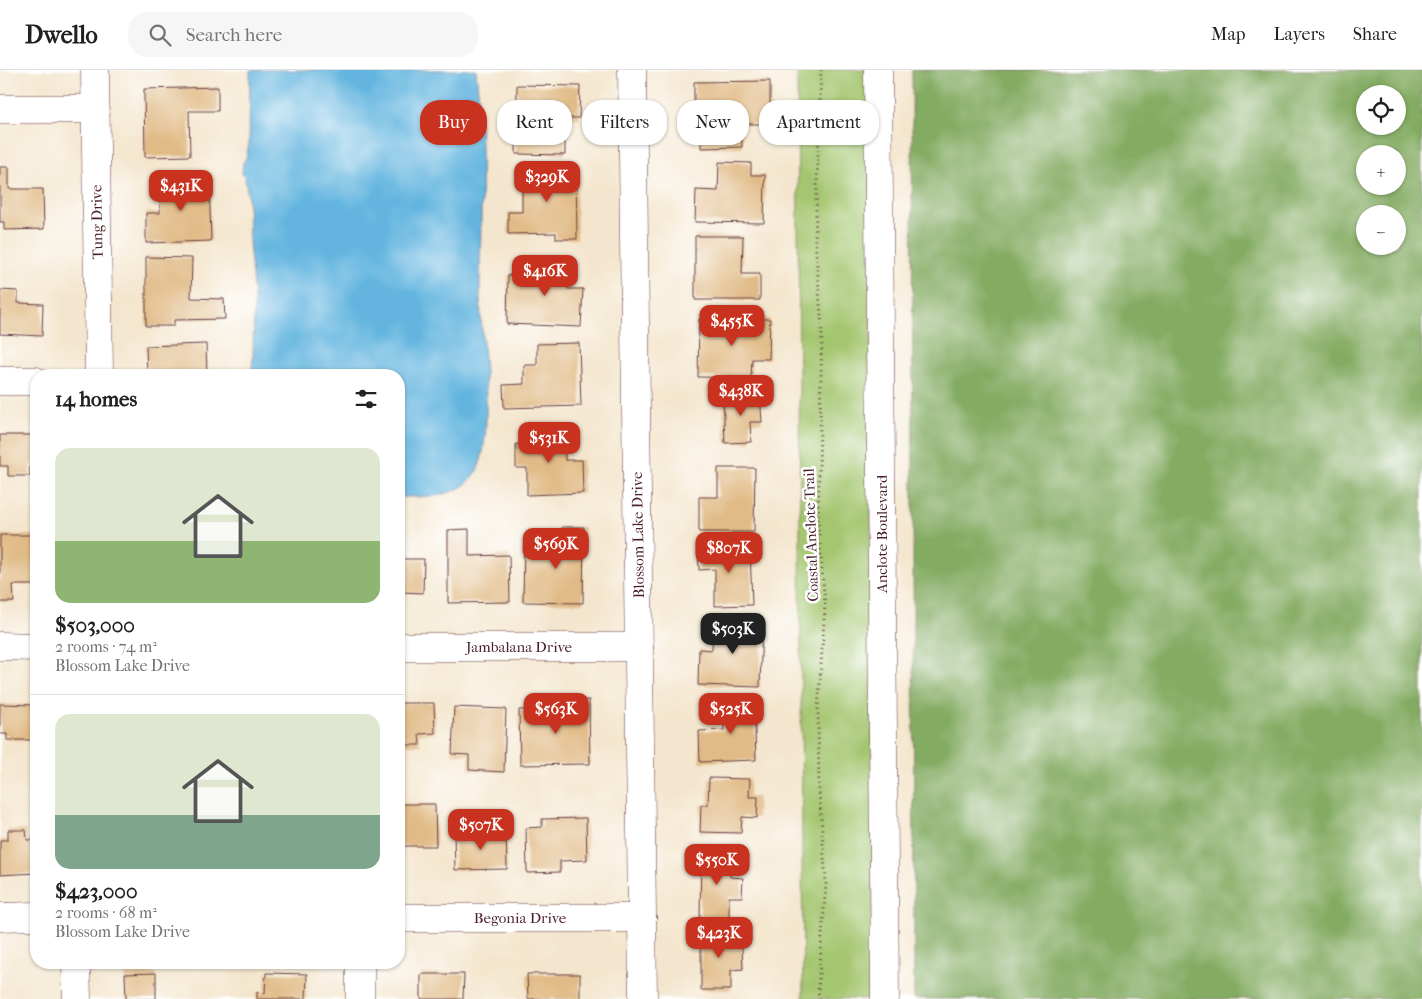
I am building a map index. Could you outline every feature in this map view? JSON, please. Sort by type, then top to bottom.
[{"type":"street","name":"Tung Drive","points":[[95,70],[99,369]]},
{"type":"street","name":"Blossom Lake Drive","points":[[632,70],[643,999]]},
{"type":"street","name":"Anclote Boulevard","points":[[878,70],[885,999]]},
{"type":"street","points":[[0,109],[95,109]]},
{"type":"street","points":[[0,381],[30,381]]},
{"type":"street","points":[[0,646],[30,646]]},
{"type":"street","name":"Jambalana Drive","points":[[405,647],[639,647]]},
{"type":"street","points":[[0,916],[30,916]]},
{"type":"street","name":"Begonia Drive","points":[[405,918],[642,918]]},
{"type":"street","points":[[76,969],[77,999]]},
{"type":"street","points":[[360,969],[360,999]]},
{"type":"path","name":"Coastal Anclote Trail","points":[[819,999],[818,990],[826,883],[819,788],[818,710],[824,605],[818,522],[822,328],[815,240],[821,70]]},
{"type":"green space","points":[[797,70],[870,70],[870,100],[797,100]]},
{"type":"green space","points":[[912,70],[1422,70],[1422,999],[915,999]]},
{"type":"green space","points":[[797,145],[870,145],[873,999],[803,999]]},
{"type":"water","points":[[250,70],[476,70],[479,100],[420,100],[420,145],[480,145],[480,297],[486,389],[485,439],[481,459],[475,474],[460,488],[451,492],[430,496],[405,497],[405,369],[252,369],[254,299],[249,241],[248,198],[245,177],[242,174],[243,163],[249,144]]},
{"type":"building","points":[[770,81],[770,100],[759,100],[759,124],[749,124],[749,100],[694,100],[694,82]]},
{"type":"building","points":[[517,85],[580,86],[579,118],[572,118],[572,100],[517,100]]},
{"type":"building","points":[[218,87],[218,111],[189,111],[190,156],[145,157],[144,89]]},
{"type":"building","points":[[516,145],[565,145],[565,155],[516,154]]},
{"type":"building","points":[[701,145],[742,145],[742,147],[701,148]]},
{"type":"building","points":[[719,162],[751,163],[751,175],[765,175],[764,223],[695,222],[696,190],[718,191]]},
{"type":"building","points":[[522,166],[576,166],[577,239],[556,239],[556,233],[508,234],[508,212],[522,212]]},
{"type":"building","points":[[0,167],[9,167],[9,189],[43,189],[44,229],[4,230],[4,222],[0,222]]},
{"type":"building","points":[[209,177],[211,241],[146,243],[146,213],[160,213],[159,178]]},
{"type":"building","points":[[695,236],[743,236],[742,274],[760,274],[760,300],[695,300]]},
{"type":"building","points":[[146,257],[192,258],[191,298],[224,299],[225,319],[174,320],[174,326],[146,326]]},
{"type":"building","points":[[534,258],[569,259],[568,289],[583,289],[581,327],[507,324],[508,275],[534,276]]},
{"type":"building","points":[[0,290],[18,291],[18,303],[43,304],[42,336],[0,334]]},
{"type":"building","points":[[699,319],[770,319],[769,359],[752,359],[751,378],[698,377]]},
{"type":"building","points":[[579,343],[581,406],[504,408],[503,385],[524,384],[524,365],[537,365],[537,344]]},
{"type":"building","points":[[206,344],[207,369],[147,369],[146,346]]},
{"type":"building","points":[[760,394],[762,422],[750,422],[751,442],[725,443],[723,396]]},
{"type":"building","points":[[527,430],[564,430],[565,460],[582,460],[583,493],[527,495],[527,468],[516,468],[516,444],[527,444]]},
{"type":"building","points":[[0,435],[30,435],[30,476],[8,476],[8,466],[0,466]]},
{"type":"building","points":[[718,468],[755,468],[754,532],[699,532],[699,497],[718,497]]},
{"type":"building","points":[[562,527],[584,527],[583,603],[523,602],[524,546],[562,547]]},
{"type":"building","points":[[469,529],[469,556],[509,555],[510,602],[448,603],[448,530]]},
{"type":"building","points":[[0,535],[30,535],[30,585],[13,585],[14,602],[0,602]]},
{"type":"building","points":[[750,547],[752,605],[715,606],[715,569],[699,570],[698,548]]},
{"type":"building","points":[[405,559],[424,559],[423,593],[405,592]]},
{"type":"building","points":[[713,620],[762,621],[760,687],[698,685],[699,649],[712,650]]},
{"type":"building","points":[[589,700],[590,764],[520,765],[519,710],[557,709],[557,701]]},
{"type":"building","points":[[754,700],[756,760],[700,762],[699,731],[724,730],[723,701]]},
{"type":"building","points":[[405,703],[434,703],[435,733],[419,734],[420,745],[405,745]]},
{"type":"building","points":[[0,704],[30,705],[30,740],[7,740],[7,734],[0,734]]},
{"type":"building","points":[[454,707],[506,709],[504,772],[469,770],[469,755],[452,754]]},
{"type":"building","points":[[709,778],[750,779],[749,797],[758,797],[757,818],[742,817],[741,833],[700,832],[701,805],[708,805]]},
{"type":"building","points":[[405,804],[435,804],[436,846],[405,846]]},
{"type":"building","points":[[586,818],[587,860],[560,861],[560,872],[527,873],[526,828],[542,827],[542,819]]},
{"type":"building","points":[[8,830],[26,830],[27,840],[30,840],[30,873],[0,875],[0,840],[8,840]]},
{"type":"building","points":[[506,831],[507,869],[455,870],[454,832]]},
{"type":"building","points":[[701,851],[730,852],[730,877],[743,878],[742,897],[729,897],[729,921],[700,921]]},
{"type":"building","points":[[701,929],[731,929],[731,948],[742,947],[743,969],[731,970],[731,990],[701,990]]},
{"type":"building","points":[[156,973],[156,999],[126,999],[125,974]]},
{"type":"building","points":[[266,973],[307,974],[306,999],[257,999],[257,992],[265,993]]},
{"type":"building","points":[[421,974],[464,974],[463,999],[421,999]]},
{"type":"building","points":[[527,974],[580,974],[580,999],[528,999]]}]
